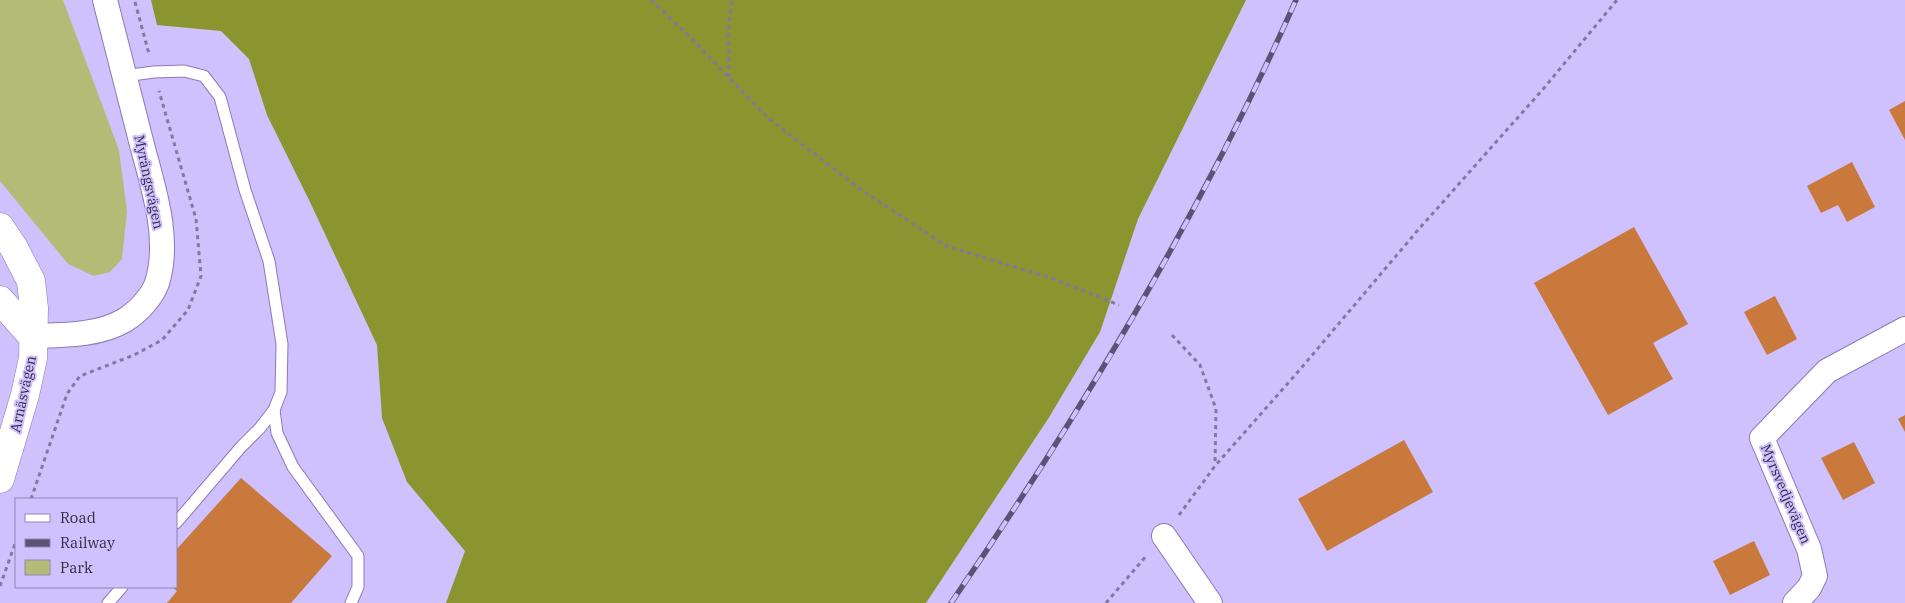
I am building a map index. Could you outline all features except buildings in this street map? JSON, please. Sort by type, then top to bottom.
[{"type":"street","name":"Myrängsvägen","points":[[32,336],[80,334],[106,328],[125,320],[138,310],[156,284],[160,263],[161,223],[105,0]]},
{"type":"street","name":"Arnäsvägen","points":[[0,227],[14,248],[31,281],[34,308],[33,358],[25,395],[0,479]]},
{"type":"street","name":"Arnäsvägen","points":[[0,300],[32,336]]},
{"type":"street","name":"Myrsvedjevägen","points":[[1794,603],[1809,588],[1815,576],[1809,549],[1762,438],[1827,371],[1905,329]]},
{"type":"street","points":[[1164,536],[1210,603]]},
{"type":"lane","points":[[124,76],[184,71],[204,76],[220,96],[245,190],[269,261],[282,344],[281,392],[274,410],[178,521]]},
{"type":"lane","points":[[274,410],[277,433],[293,466],[358,556],[358,587],[352,603]]},
{"type":"lane","points":[[108,603],[121,588]]},
{"type":"path","points":[[651,0],[767,116],[856,186],[946,246],[1054,279],[1118,305]]},
{"type":"path","points":[[729,78],[728,30],[732,0]]},
{"type":"path","points":[[1106,603],[1164,536],[1215,466],[1297,373],[1418,230],[1529,105],[1617,0]]},
{"type":"path","points":[[1172,335],[1200,365],[1216,409],[1215,466]]},
{"type":"path","points":[[0,586],[15,544]]},
{"type":"green space","points":[[0,0],[63,0],[119,150],[127,211],[122,259],[110,272],[94,276],[68,264],[0,181]]},
{"type":"green space","points":[[151,0],[1246,0],[1138,219],[1100,332],[1048,419],[926,603],[446,603],[465,551],[407,482],[382,418],[377,345],[267,115],[249,59],[221,31],[157,25]]},
{"type":"railway","points":[[951,603],[1000,531],[1093,384],[1180,234],[1260,79],[1296,0]]}]
